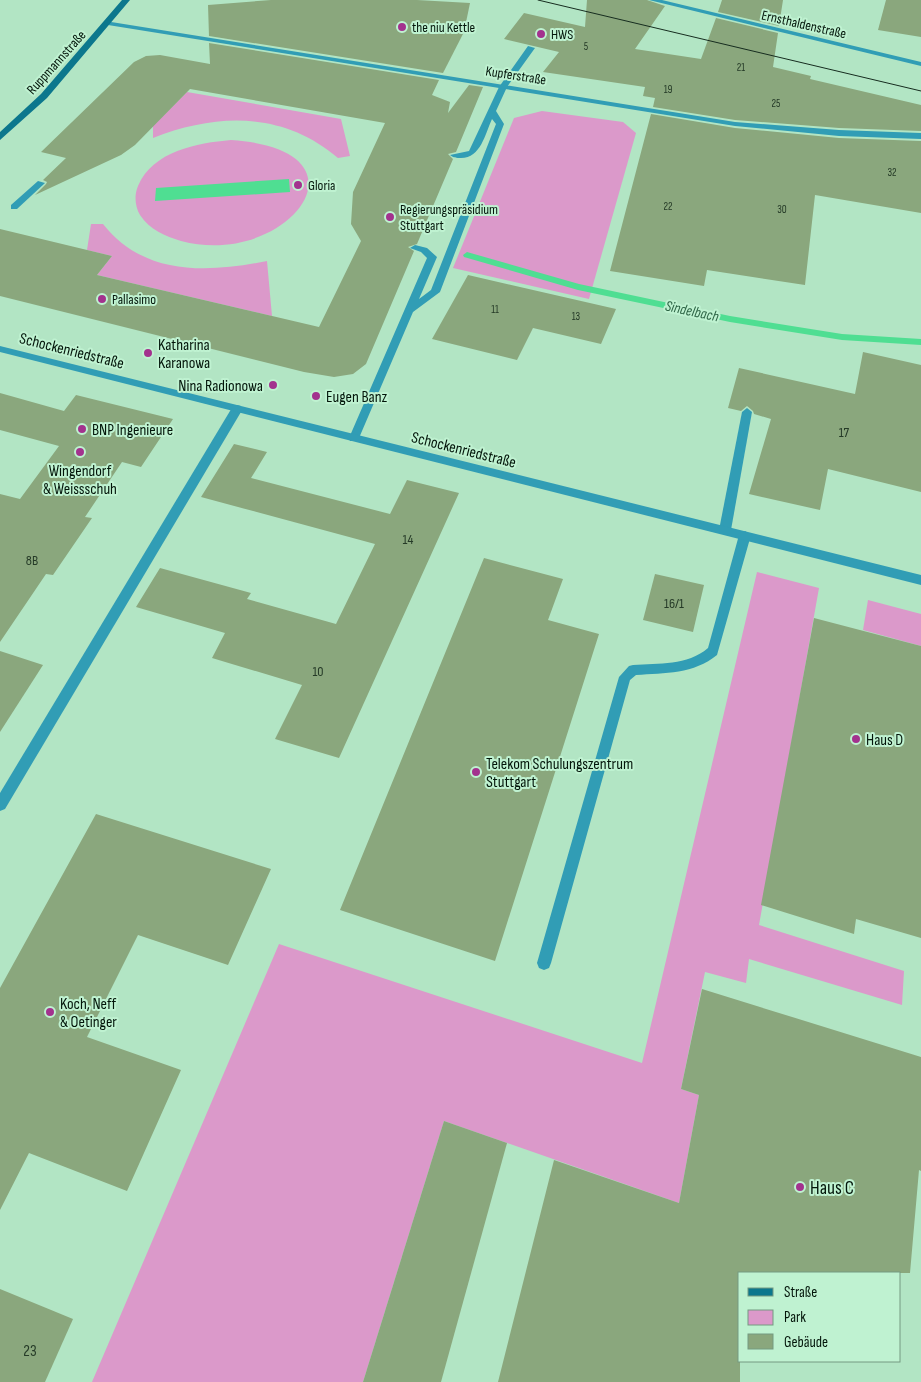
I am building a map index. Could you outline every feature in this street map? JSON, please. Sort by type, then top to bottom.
[{"type":"street","name":"Ruppmannstraße","points":[[0,137],[44,96],[126,0]]},
{"type":"street","name":"Ernsthaldenstraße","points":[[653,0],[921,64]]},
{"type":"street","name":"Kupferstraße","points":[[108,23],[735,124],[839,133],[921,136]]},
{"type":"street","points":[[454,155],[468,155],[473,152],[503,87],[531,48]]},
{"type":"street","points":[[409,310],[436,292],[500,124],[492,110]]},
{"type":"street","points":[[14,207],[41,182]]},
{"type":"street","points":[[354,438],[432,257],[424,250],[415,248]]},
{"type":"street","name":"Schockenriedstraße","points":[[0,349],[921,580]]},
{"type":"street","points":[[0,805],[237,409]]},
{"type":"street","points":[[725,530],[746,412]]},
{"type":"street","points":[[544,963],[625,677],[633,670],[675,667],[706,660],[713,651],[745,536]]},
{"type":"green space","points":[[187,92],[341,119],[350,156],[338,158],[317,143],[295,132],[272,124],[249,121],[201,124],[153,138],[153,126]]},
{"type":"green space","points":[[542,111],[623,122],[636,133],[589,299],[453,268],[514,118]]},
{"type":"green space","points":[[231,140],[276,148],[301,164],[309,184],[302,205],[283,224],[254,238],[220,245],[181,241],[164,235],[148,225],[137,208],[136,193],[145,174],[154,164],[177,151]]},
{"type":"green space","points":[[91,224],[103,224],[119,241],[137,253],[157,262],[178,266],[222,268],[267,261],[272,316],[97,275],[112,256],[87,250]]},
{"type":"green space","points":[[757,572],[819,588],[759,925],[904,971],[902,1005],[749,959],[746,983],[705,972],[681,1089],[699,1095],[679,1203],[444,1121],[363,1382],[92,1382],[279,944],[642,1063]]},
{"type":"green space","points":[[868,600],[921,614],[921,646],[863,630]]},
{"type":"shaded area","points":[[289,179],[290,192],[155,201],[156,188]]},
{"type":"building","name":"the niu Kettle","points":[[271,0],[417,0],[470,3],[464,32],[443,73],[209,36],[208,5]]},
{"type":"building","points":[[587,0],[647,0],[665,6],[635,49],[701,59],[716,18],[778,33],[773,67],[811,76],[810,79],[921,105],[921,131],[839,128],[735,120],[653,107],[655,98],[643,96],[645,87],[543,72],[559,52],[504,39],[524,13],[585,27]]},
{"type":"building","points":[[722,0],[783,0],[779,26],[718,12]]},
{"type":"building","points":[[886,0],[921,0],[921,37],[878,30]]},
{"type":"building","name":"Regierungspräsidium Stuttgart","points":[[209,43],[439,80],[432,95],[450,102],[448,113],[469,85],[483,87],[456,152],[448,154],[453,159],[417,244],[408,247],[414,251],[366,364],[353,374],[334,377],[304,372],[0,296],[0,229],[112,256],[97,275],[319,327],[361,241],[351,224],[353,192],[385,123],[190,89],[135,145],[121,155],[35,195],[46,184],[47,182],[43,180],[66,158],[41,152],[134,62],[146,56],[160,55],[210,64]]},
{"type":"building","points":[[651,114],[735,128],[839,138],[921,141],[921,213],[815,195],[805,285],[707,270],[704,286],[610,271]]},
{"type":"building","points":[[468,275],[616,309],[601,344],[533,328],[517,360],[432,339]]},
{"type":"building","points":[[863,352],[921,365],[921,492],[828,469],[820,510],[749,494],[771,419],[754,414],[747,406],[741,411],[728,408],[739,368],[855,394]]},
{"type":"building","points":[[0,393],[64,411],[76,395],[173,419],[141,467],[122,462],[85,517],[92,518],[53,575],[46,574],[0,642],[0,494],[20,499],[59,446],[0,430]]},
{"type":"building","points":[[234,444],[267,452],[251,478],[390,514],[407,480],[459,493],[339,758],[275,739],[302,685],[212,658],[225,633],[136,607],[160,568],[251,593],[247,599],[336,624],[375,544],[201,497]]},
{"type":"building","name":"Telekom Schulungszentrum Stuttgart","points":[[484,558],[563,579],[548,620],[599,634],[495,961],[340,910]]},
{"type":"building","points":[[655,574],[704,585],[693,632],[643,620]]},
{"type":"building","name":"Haus D","points":[[814,618],[921,646],[921,938],[856,919],[854,934],[761,905]]},
{"type":"building","points":[[0,651],[43,665],[0,732]]},
{"type":"building","name":"Koch, Neff & Oetinger","points":[[96,814],[271,869],[228,965],[138,935],[87,1037],[181,1070],[127,1191],[29,1153],[0,1210],[0,988]]},
{"type":"building","name":"Haus C","points":[[702,989],[921,1057],[921,1171],[919,1170],[910,1273],[738,1272],[738,1362],[740,1362],[740,1382],[498,1382],[554,1160],[679,1203],[699,1095],[681,1089]]},
{"type":"building","points":[[444,1121],[507,1143],[441,1382],[363,1382]]},
{"type":"building","points":[[0,1289],[73,1319],[45,1382],[0,1382]]},
{"type":"waterway","name":"Sindelbach","points":[[467,255],[578,287],[730,319],[842,337],[921,342]]},
{"type":"tram line","points":[[538,0],[921,91]]},
{"type":"place","name":"the niu Kettle","points":[[402,27]]},
{"type":"place","name":"HWS","points":[[541,34]]},
{"type":"place","name":"Gloria","points":[[298,185]]},
{"type":"place","name":"Regierungspräsidium Stuttgart","points":[[390,217]]},
{"type":"place","name":"Pallasimo","points":[[102,299]]},
{"type":"place","name":"Katharina Karanowa","points":[[148,353]]},
{"type":"place","name":"Nina Radionowa","points":[[273,385]]},
{"type":"place","name":"Eugen Banz","points":[[316,396]]},
{"type":"place","name":"BNP Ingenieure","points":[[82,429]]},
{"type":"place","name":"Wingendorf & Weissschuh","points":[[80,452]]},
{"type":"place","name":"Haus D","points":[[856,739]]},
{"type":"place","name":"Telekom Schulungszentrum Stuttgart","points":[[476,772]]},
{"type":"place","name":"Koch, Neff & Oetinger","points":[[50,1012]]},
{"type":"place","name":"Haus C","points":[[800,1187]]}]
